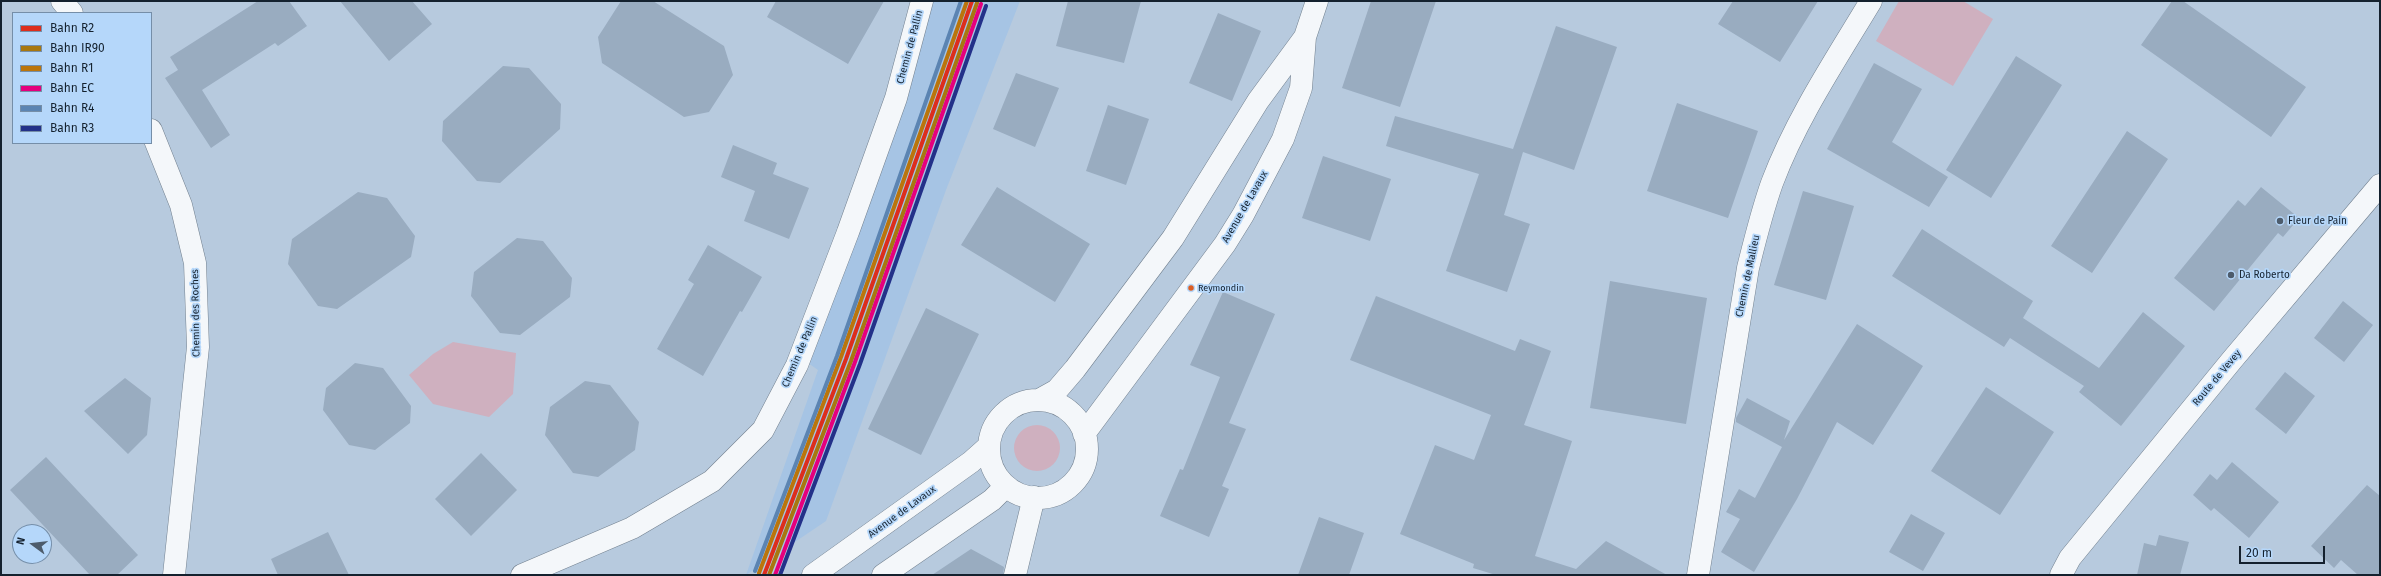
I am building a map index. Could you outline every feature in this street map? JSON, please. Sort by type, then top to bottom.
[{"type":"main road","points":[[62,1],[71,12]]},
{"type":"main road","name":"Chemin de Pallin","points":[[522,575],[632,528],[712,481],[763,430],[797,365],[848,232],[896,98],[922,1]]},
{"type":"main road","name":"Avenue de Lavaux","points":[[1084,434],[1225,244],[1243,215],[1283,139],[1301,88],[1305,37],[1317,1]]},
{"type":"main road","name":"Chemin de Mallieu","points":[[1698,575],[1748,268],[1760,220],[1772,183],[1797,129],[1871,1]]},
{"type":"main road","name":"Avenue de Lavaux","points":[[1039,400],[1057,390],[1075,369],[1173,238],[1258,101],[1305,37]]},
{"type":"main road","name":"Chemin des Roches","points":[[152,132],[181,205],[195,263],[198,347],[174,575]]},
{"type":"main road","name":"Route de Vevey","points":[[2061,575],[2070,558],[2152,456],[2380,185]]},
{"type":"main road","points":[[1039,400],[1054,402],[1067,409],[1078,420],[1084,434],[1086,450],[1085,460],[1076,479],[1064,490],[1049,496],[1034,498],[1019,494],[1006,486],[996,475],[990,461],[989,446],[992,432],[999,418],[1010,408],[1024,401],[1039,400]]},
{"type":"main road","name":"Avenue de Lavaux","points":[[813,575],[971,462],[989,446]]},
{"type":"main road","points":[[883,575],[992,500],[1006,486]]},
{"type":"main road","points":[[1016,575],[1034,498]]},
{"type":"shaded area","points":[[929,1],[1020,1],[946,190],[826,521],[746,575],[818,370],[804,360]]},
{"type":"shaded area","points":[[1899,1],[1963,1],[1993,19],[1953,86],[1876,41]]},
{"type":"shaded area","points":[[453,342],[516,353],[513,394],[489,417],[433,404],[409,375],[433,354]]},
{"type":"shaded area","points":[[1042,425],[1054,431],[1059,439],[1059,457],[1054,465],[1046,470],[1032,471],[1020,465],[1015,457],[1014,443],[1020,431],[1028,426]]},
{"type":"building","points":[[258,1],[289,1],[307,26],[278,46],[275,43],[202,90],[230,135],[211,148],[165,78],[178,70],[170,57]]},
{"type":"building","points":[[340,1],[412,1],[432,24],[389,61]]},
{"type":"building","points":[[621,1],[653,1],[724,46],[733,75],[709,112],[684,117],[602,63],[598,37]]},
{"type":"building","points":[[776,1],[884,1],[848,64],[767,17]]},
{"type":"building","points":[[1068,1],[1141,1],[1124,63],[1056,46]]},
{"type":"building","points":[[1371,1],[1436,1],[1400,107],[1342,88]]},
{"type":"building","points":[[1733,1],[1818,1],[1780,62],[1718,24]]},
{"type":"building","points":[[2172,1],[2183,1],[2306,87],[2271,137],[2141,45]]},
{"type":"building","points":[[1218,13],[1261,31],[1232,101],[1189,83]]},
{"type":"building","points":[[1556,26],[1617,47],[1574,170],[1523,152],[1504,215],[1530,224],[1507,292],[1446,271],[1479,174],[1386,146],[1395,116],[1513,149]]},
{"type":"building","points":[[2016,56],[2062,85],[1991,198],[1946,170]]},
{"type":"building","points":[[1874,63],[1922,89],[1892,142],[1948,177],[1929,207],[1827,149]]},
{"type":"building","points":[[503,66],[529,68],[561,104],[560,129],[500,183],[477,181],[442,141],[443,121]]},
{"type":"building","points":[[1016,73],[1059,88],[1035,147],[993,129]]},
{"type":"building","points":[[1677,103],[1758,131],[1728,218],[1647,191]]},
{"type":"building","points":[[1108,105],[1149,119],[1126,185],[1086,171]]},
{"type":"building","points":[[2127,131],[2168,159],[2092,273],[2051,246]]},
{"type":"building","points":[[733,145],[777,163],[773,174],[809,188],[789,239],[744,221],[755,191],[721,177]]},
{"type":"building","points":[[1323,156],[1391,179],[1370,241],[1302,218]]},
{"type":"building","points":[[997,187],[1090,244],[1055,302],[961,245]]},
{"type":"building","points":[[2261,187],[2299,218],[2283,237],[2278,233],[2214,311],[2174,278],[2238,200],[2245,206]]},
{"type":"building","points":[[1803,191],[1854,206],[1826,300],[1774,285]]},
{"type":"building","points":[[358,192],[387,198],[415,236],[411,257],[337,309],[318,306],[288,264],[292,239]]},
{"type":"building","points":[[1922,229],[2033,301],[2023,318],[2099,368],[2143,312],[2185,346],[2121,426],[2079,392],[2084,386],[2010,338],[2004,347],[1892,276]]},
{"type":"building","points":[[517,238],[543,241],[572,278],[570,297],[520,335],[500,333],[471,296],[474,272]]},
{"type":"building","points":[[708,245],[762,277],[742,312],[740,311],[703,376],[657,349],[694,284],[688,280]]},
{"type":"building","points":[[1610,281],[1707,298],[1686,424],[1590,408]]},
{"type":"building","points":[[1223,292],[1275,314],[1229,423],[1246,429],[1222,486],[1229,489],[1209,537],[1160,516],[1180,469],[1183,470],[1220,377],[1190,365]]},
{"type":"building","points":[[1376,296],[1515,351],[1520,339],[1551,351],[1524,425],[1572,441],[1535,556],[1576,569],[1606,541],[1667,575],[1496,575],[1473,568],[1474,564],[1400,534],[1435,445],[1474,460],[1491,415],[1350,360]]},
{"type":"building","points":[[2343,301],[2373,325],[2344,362],[2314,338]]},
{"type":"building","points":[[926,308],[979,334],[921,455],[868,429]]},
{"type":"building","points":[[1857,324],[1923,366],[1873,445],[1837,422],[1797,499],[1754,572],[1721,552],[1740,519],[1726,512],[1739,489],[1755,498],[1782,447],[1736,422],[1736,418],[1747,398],[1790,421],[1784,440]]},
{"type":"building","points":[[355,363],[383,368],[411,406],[410,423],[375,450],[349,445],[323,410],[326,388]]},
{"type":"building","points":[[2285,372],[2315,396],[2286,434],[2255,409]]},
{"type":"building","points":[[125,378],[151,398],[147,435],[128,454],[84,411]]},
{"type":"building","points":[[585,381],[610,385],[639,422],[635,450],[598,477],[573,473],[545,435],[550,407]]},
{"type":"building","points":[[1986,387],[2054,432],[2000,515],[1931,471]]},
{"type":"building","points":[[481,453],[517,490],[471,536],[435,499]]},
{"type":"building","points":[[46,457],[138,555],[117,575],[90,575],[52,535],[52,524],[42,524],[10,490]]},
{"type":"building","points":[[2232,462],[2279,502],[2249,538],[2214,508],[2211,511],[2193,495],[2210,474],[2217,480]]},
{"type":"building","points":[[2367,485],[2380,496],[2380,575],[2358,575],[2341,560],[2334,568],[2311,546]]},
{"type":"building","points":[[1911,514],[1945,533],[1923,571],[1889,552]]},
{"type":"building","points":[[1319,517],[1364,533],[1349,575],[1298,575]]},
{"type":"building","points":[[328,532],[349,575],[278,575],[271,559]]},
{"type":"building","points":[[2159,535],[2189,542],[2180,575],[2137,575],[2144,543],[2156,546]]},
{"type":"building","points":[[971,549],[1004,567],[1003,575],[932,575]]},
{"type":"rail line","name":"R4","points":[[755,571],[837,356],[961,1]]},
{"type":"rail line","name":"R1","points":[[759,573],[841,357],[967,1]]},
{"type":"rail line","name":"R2","points":[[764,575],[846,359],[972,1]]},
{"type":"rail line","name":"IR90","points":[[769,575],[851,361],[977,3]]},
{"type":"rail line","name":"EC","points":[[775,575],[855,362],[981,4]]},
{"type":"rail line","name":"R3","points":[[780,575],[860,364],[986,6]]},
{"type":"place","name":"Fleur de Pain","points":[[2280,221]]},
{"type":"place","name":"Da Roberto","points":[[2231,275]]},
{"type":"place","name":"Reymondin","points":[[1191,288]]}]
